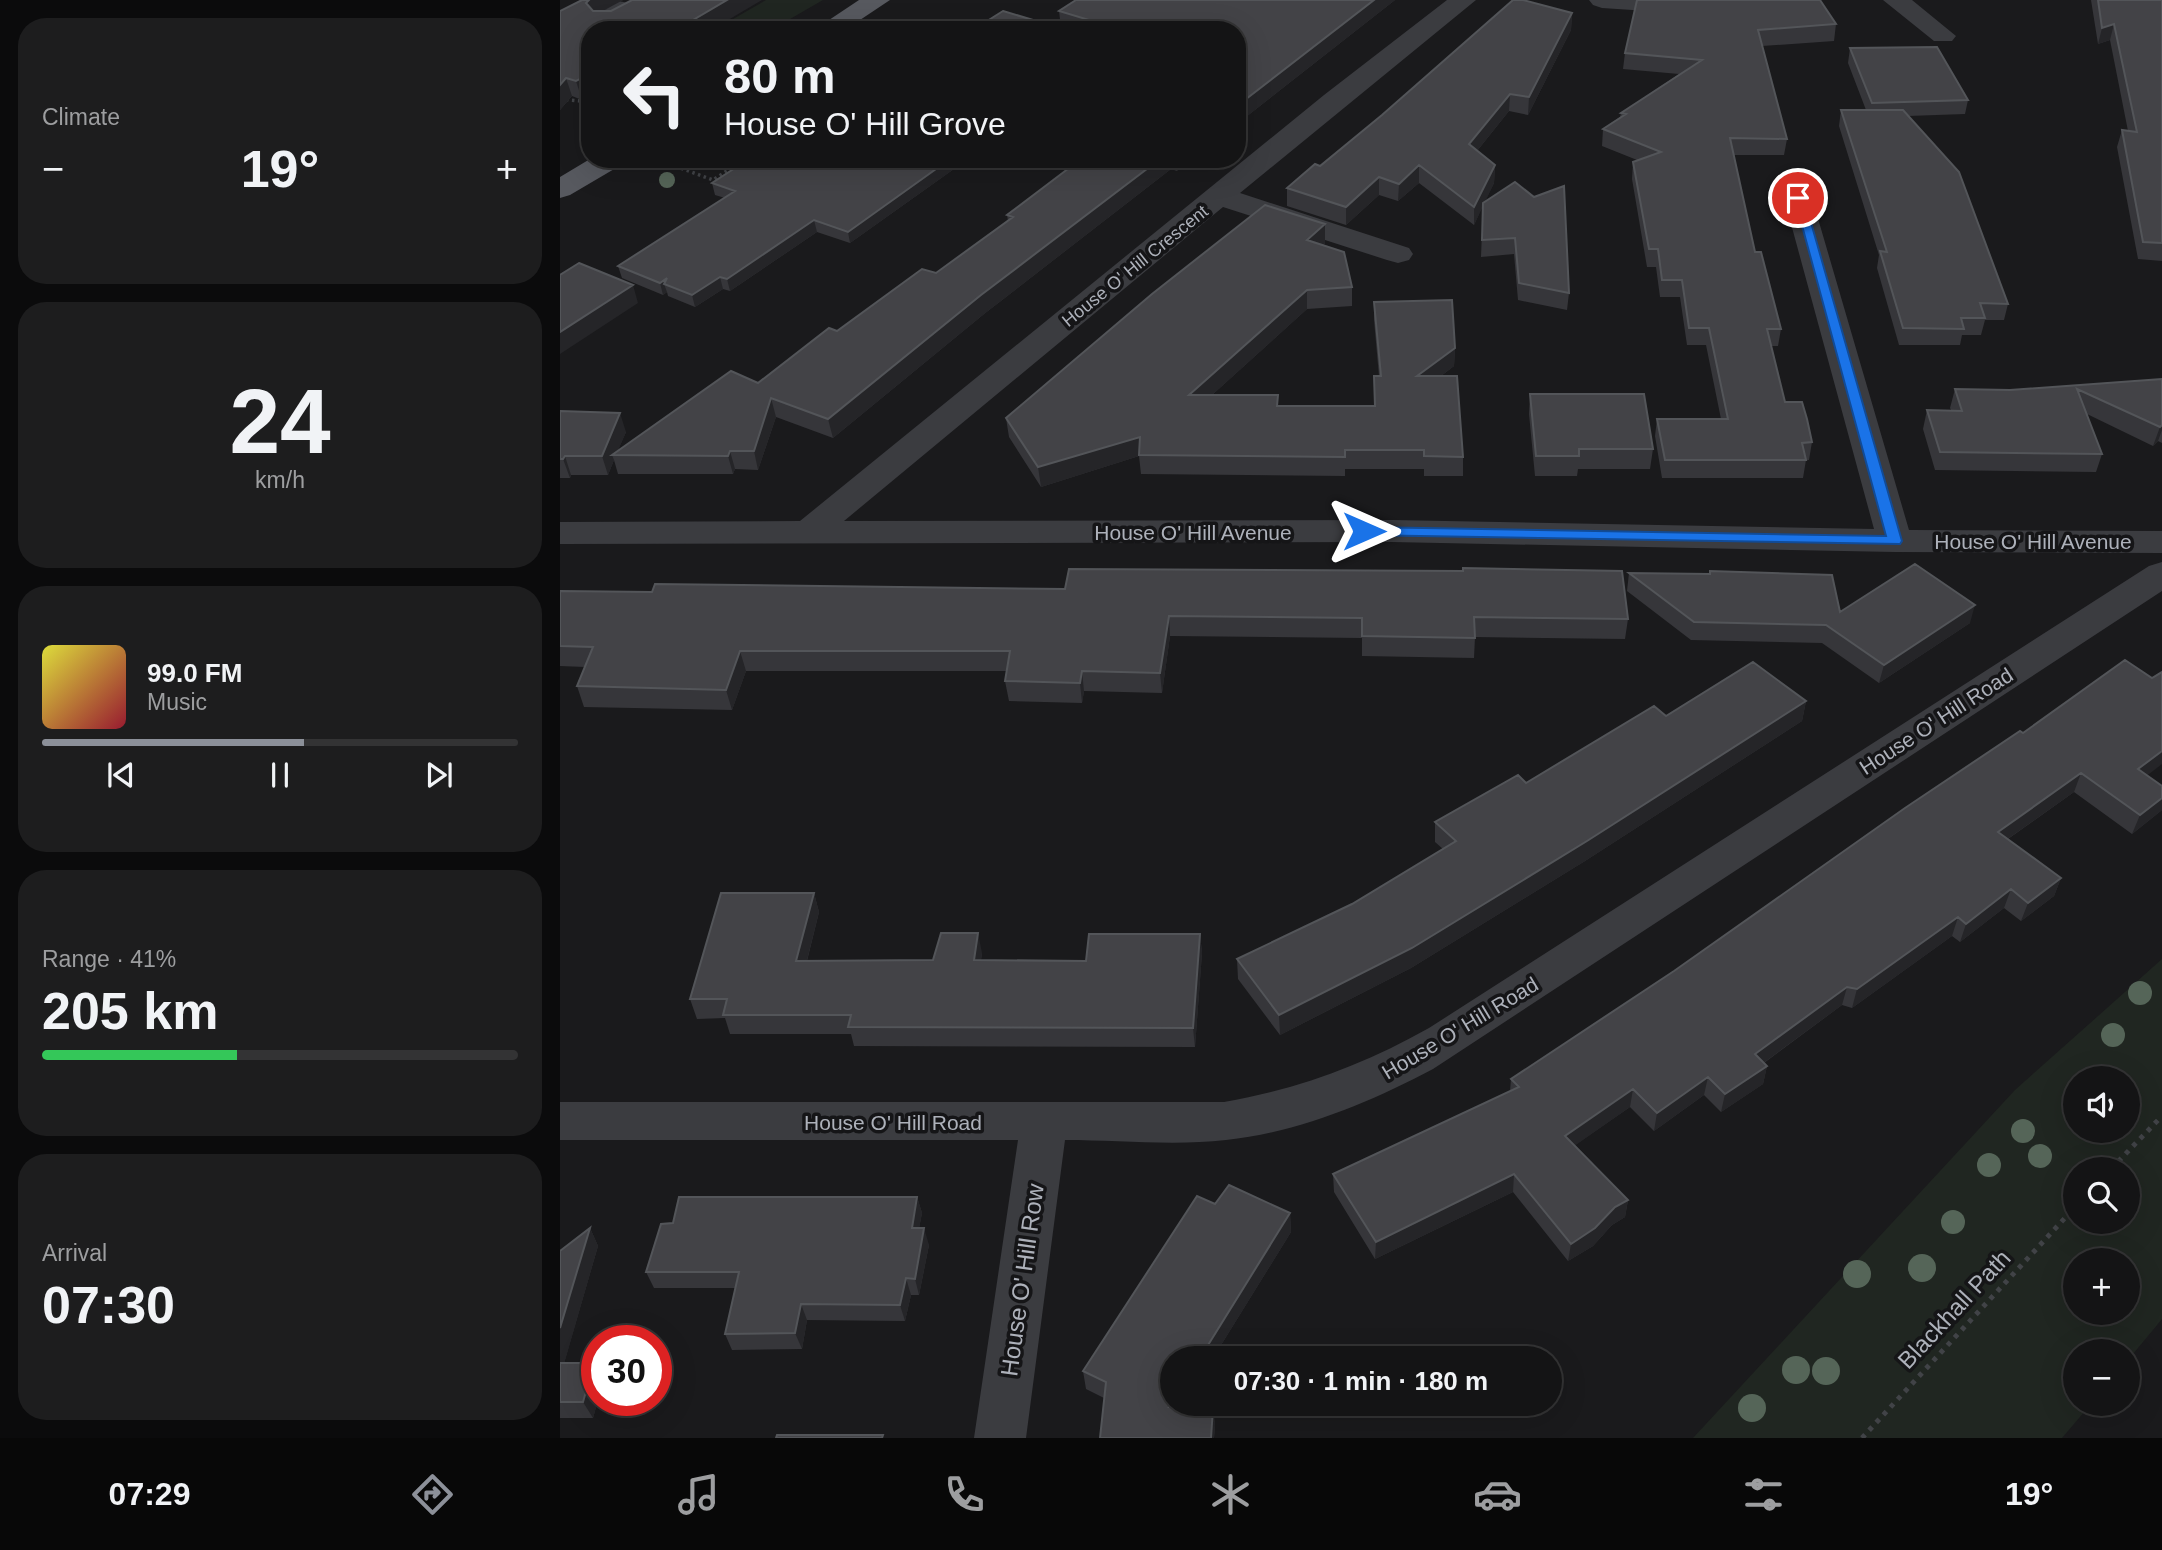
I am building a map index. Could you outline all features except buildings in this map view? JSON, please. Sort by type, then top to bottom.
[{"type":"main road","points":[[842,21],[877,0]]},
{"type":"main road","points":[[560,189],[596,168]]},
{"type":"street","name":"House O' Hill Crescent","points":[[808,533],[1463,0]]},
{"type":"street","points":[[1602,0],[1663,4],[1737,0]]},
{"type":"street","points":[[1896,0],[1943,36]]},
{"type":"street","points":[[603,10],[638,5]]},
{"type":"street","points":[[1220,196],[1398,254]]},
{"type":"street","points":[[1798,198],[1895,541]]},
{"type":"street","name":"House O' Hill Avenue","points":[[560,533],[1392,531],[1895,541],[2162,542]]},
{"type":"street","name":"House O' Hill Road","points":[[560,1121],[1044,1123],[1235,1119],[1280,1113],[1386,1075],[1569,962],[1799,808],[1976,697],[2162,573]]},
{"type":"street","name":"House O' Hill Row","points":[[1000,1438],[1044,1123]]},
{"type":"path","points":[[560,99],[581,101]]},
{"type":"path","points":[[680,168],[713,180],[731,168]]},
{"type":"path","points":[[2123,1157],[2162,1116]]},
{"type":"path","name":"Blackhall Path","points":[[1862,1438],[2063,1220]]},
{"type":"shaded area","points":[[766,0],[823,0],[787,21],[730,21]]},
{"type":"shaded area","points":[[2162,959],[2162,1319],[2140,1346],[2140,1339],[2063,1339],[2063,1416],[2081,1416],[2062,1438],[1693,1438],[2015,1090]]},
{"type":"route","points":[[1364,531],[1895,541],[1798,198]]}]
